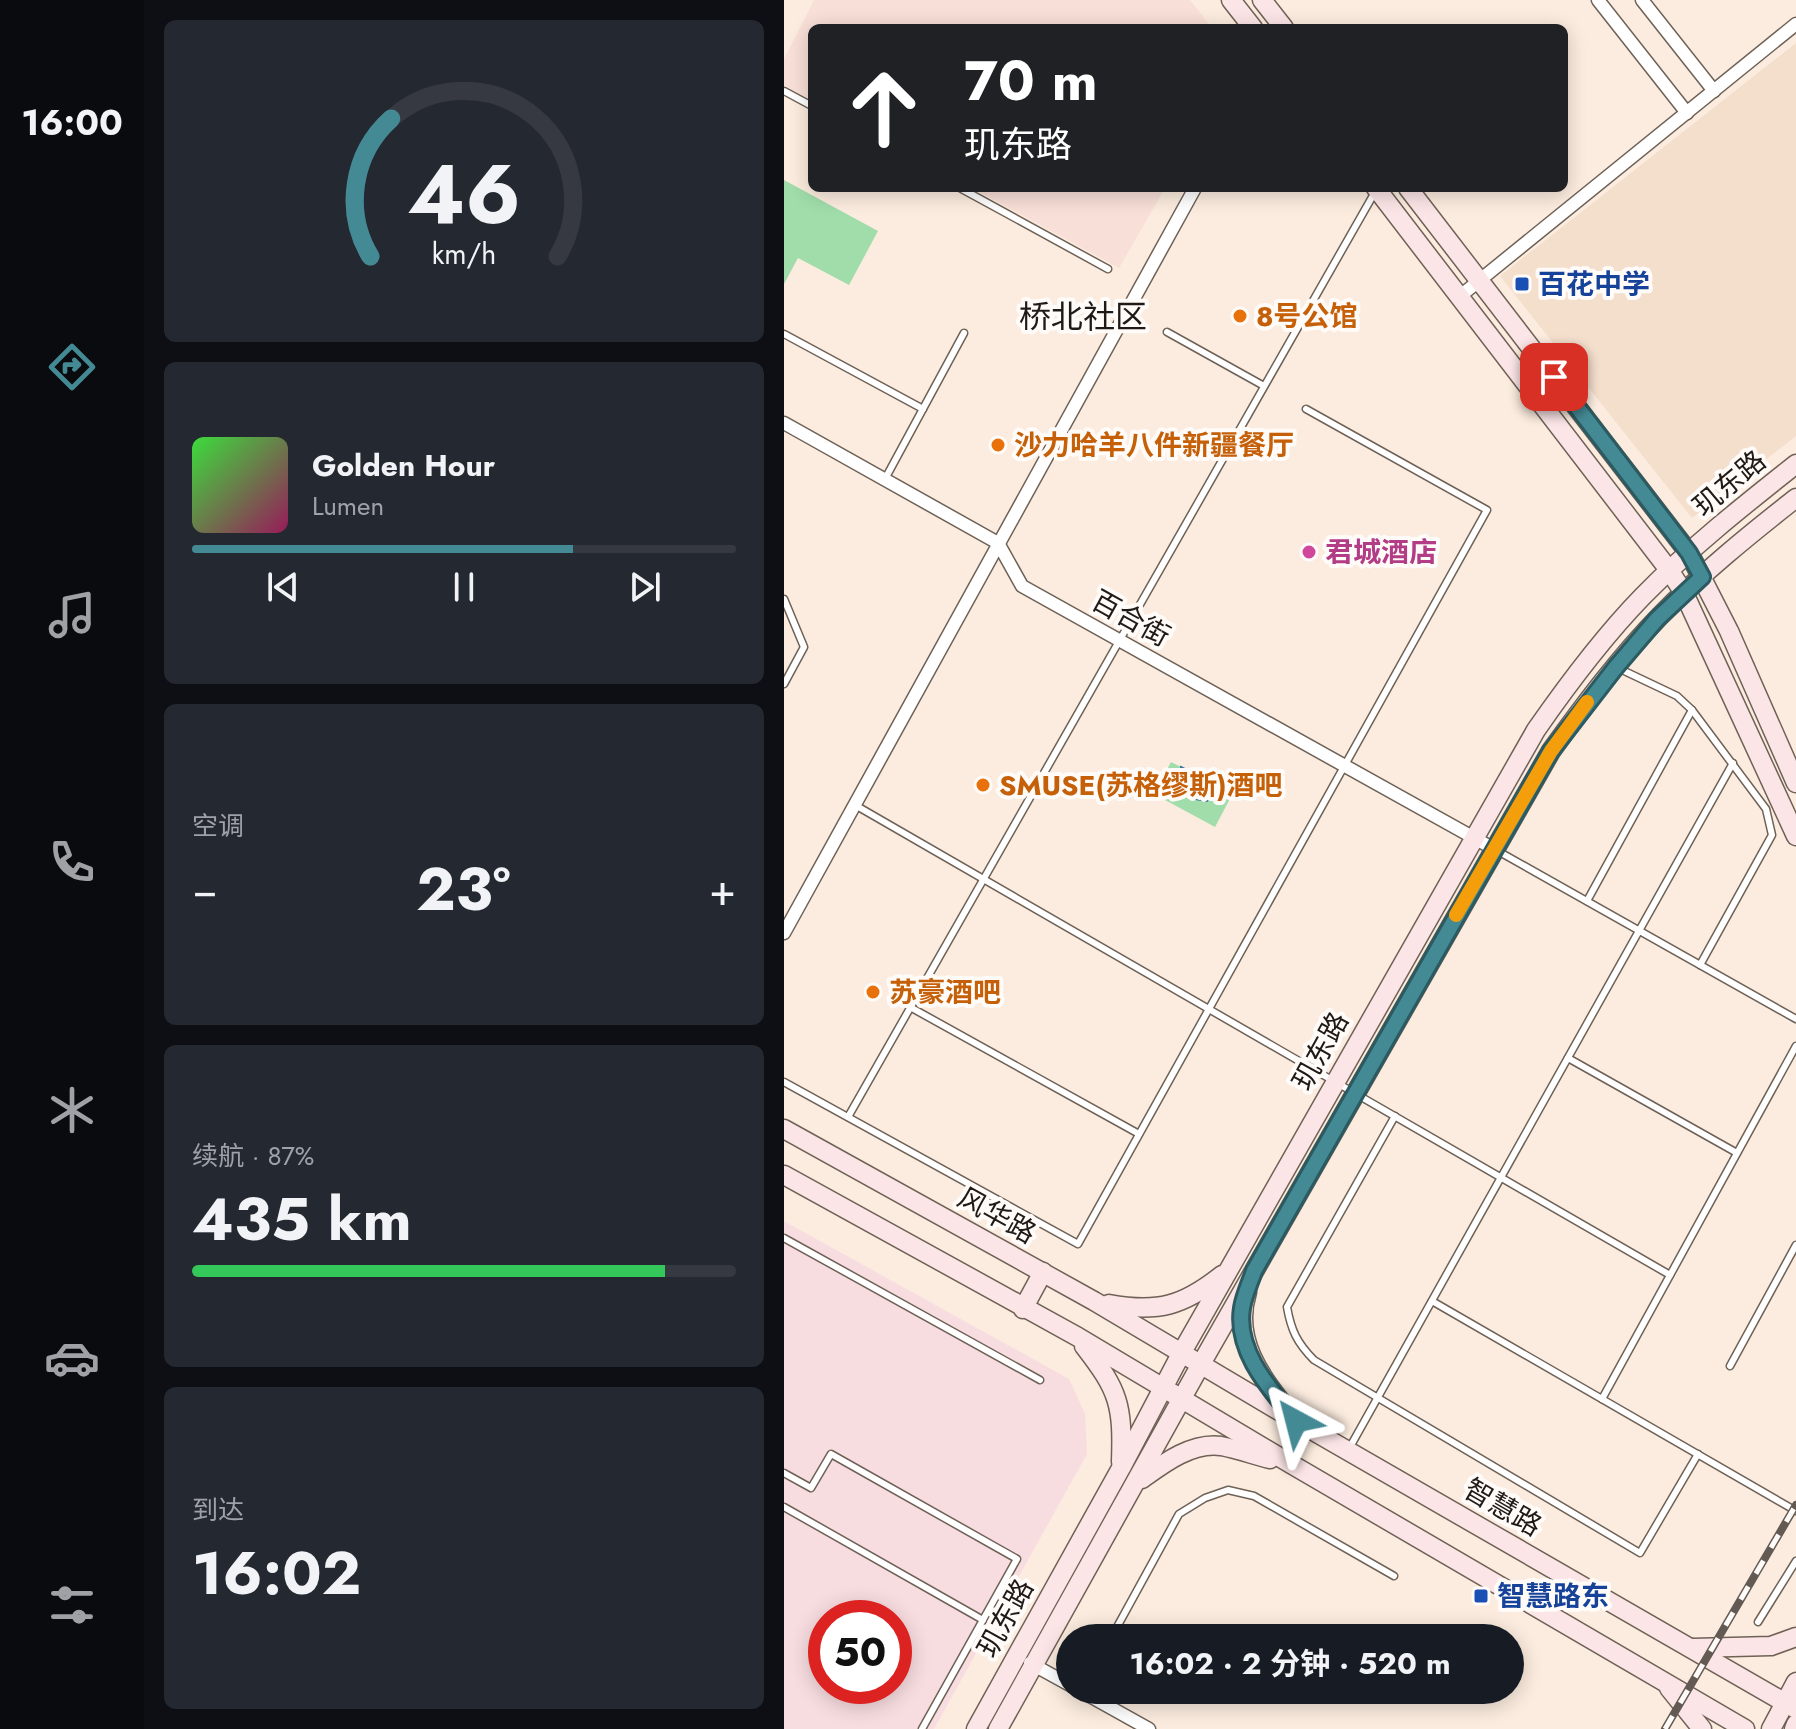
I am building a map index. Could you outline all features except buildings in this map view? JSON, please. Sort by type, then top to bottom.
[{"type":"main road","points":[[1231,0],[1250,24]]},
{"type":"main road","points":[[1262,0],[1281,24]]},
{"type":"main road","points":[[1378,192],[1684,593],[1796,836]]},
{"type":"main road","points":[[1411,192],[1689,553],[1796,783]]},
{"type":"main road","name":"玑东路","points":[[976,1729],[1182,1352],[1536,730],[1564,690],[1641,598],[1669,570],[1796,464]]},
{"type":"main road","name":"玑东路","points":[[998,1729],[1201,1364],[1551,751],[1616,667],[1684,593],[1796,498]]},
{"type":"main road","name":"风华路","points":[[784,1129],[1182,1352]]},
{"type":"main road","points":[[784,1175],[1078,1337],[1745,1729]]},
{"type":"main road","points":[[1094,1301],[1142,1308],[1177,1304],[1198,1294],[1229,1269]]},
{"type":"main road","points":[[1254,1271],[1242,1309],[1245,1339],[1254,1364],[1296,1421]]},
{"type":"main road","points":[[1023,1309],[1043,1272]]},
{"type":"main road","points":[[1078,1337],[1108,1377],[1119,1404],[1121,1468]]},
{"type":"main road","name":"智慧路","points":[[1182,1352],[1790,1706]]},
{"type":"main road","points":[[1136,1483],[1192,1449],[1219,1446],[1291,1464]]},
{"type":"main road","points":[[1693,1648],[1771,1646],[1796,1637]]},
{"type":"main road","points":[[1660,1677],[1702,1729]]},
{"type":"main road","points":[[1771,1729],[1790,1706],[1796,1682]]},
{"type":"street","points":[[1598,0],[1687,113]]},
{"type":"street","points":[[1642,0],[1714,91]]},
{"type":"street","points":[[1459,297],[1796,24]]},
{"type":"street","points":[[784,933],[1193,192]]},
{"type":"street","points":[[784,423],[998,543]]},
{"type":"street","name":"百合街","points":[[998,543],[1022,586],[1494,849]]},
{"type":"street","points":[[1016,1655],[1056,1677]]},
{"type":"street","points":[[1105,1704],[1149,1729]]},
{"type":"lane","points":[[784,91],[808,104]]},
{"type":"lane","points":[[967,192],[1108,269]]},
{"type":"lane","points":[[848,1117],[1374,192]]},
{"type":"lane","points":[[1167,332],[1264,386]]},
{"type":"lane","points":[[885,479],[964,333]]},
{"type":"lane","points":[[784,334],[923,409]]},
{"type":"lane","points":[[784,1082],[1078,1244],[1487,510],[1306,409]]},
{"type":"lane","points":[[784,599],[804,647],[784,684]]},
{"type":"lane","points":[[1616,667],[1677,696],[1692,710],[1766,809],[1772,835],[1700,965]]},
{"type":"lane","points":[[1587,901],[1692,710]]},
{"type":"lane","points":[[1348,1451],[1733,763]]},
{"type":"lane","points":[[855,805],[1670,1275]]},
{"type":"lane","points":[[1494,849],[1796,1019]]},
{"type":"lane","points":[[910,1007],[1139,1134]]},
{"type":"lane","points":[[1602,1399],[1796,1046]]},
{"type":"lane","points":[[1568,1058],[1737,1153]]},
{"type":"lane","points":[[1395,1116],[1287,1307],[1290,1327],[1299,1345],[1314,1360],[1640,1553],[1698,1454]]},
{"type":"lane","points":[[784,1238],[1040,1380]]},
{"type":"lane","points":[[1730,1366],[1796,1245]]},
{"type":"lane","points":[[1432,1301],[1796,1511]]},
{"type":"lane","points":[[784,1473],[811,1488],[831,1454],[1017,1559],[922,1729]]},
{"type":"lane","points":[[1119,1624],[1179,1514],[1205,1498],[1228,1490],[1254,1496],[1394,1576]]},
{"type":"lane","points":[[784,1507],[983,1620]]},
{"type":"lane","points":[[1758,1622],[1796,1561]]},
{"type":"shaded area","points":[[814,0],[1190,0],[1209,24],[808,24],[808,98],[784,85],[784,59]]},
{"type":"shaded area","points":[[1796,43],[1796,436],[1692,518],[1500,276]]},
{"type":"shaded area","points":[[979,192],[1163,192],[1119,268]]},
{"type":"shaded area","points":[[784,1221],[1069,1379],[1085,1414],[1087,1454],[934,1729],[784,1729]]},
{"type":"green space","points":[[784,180],[878,231],[849,285],[798,258],[784,284]]},
{"type":"green space","points":[[1171,762],[1181,767],[1179,775],[1216,796],[1221,789],[1232,795],[1215,827],[1154,794]]},
{"type":"water","points":[[1181,767],[1221,789],[1207,801],[1190,798],[1179,783]]},
{"type":"railway","points":[[1665,1729],[1796,1505]]},
{"type":"slow traffic","points":[[1456,915],[1551,751],[1587,702]]},
{"type":"place","name":"百花中学","points":[[1522,284]]},
{"type":"place","name":"8号公馆","points":[[1240,316]]},
{"type":"place","name":"沙力哈羊八件新疆餐厅","points":[[998,445]]},
{"type":"place","name":"君城酒店","points":[[1309,552]]},
{"type":"place","name":"SMUSE(苏格缪斯)酒吧","points":[[983,785]]},
{"type":"place","name":"苏豪酒吧","points":[[873,992]]},
{"type":"place","name":"智慧路东","points":[[1481,1596]]},
{"type":"district","name":"桥北社区","points":[[1083,317]]},
{"type":"route","points":[[1296,1421],[1254,1364],[1242,1329],[1242,1309],[1254,1271],[1551,751],[1580,711],[1657,619],[1702,577],[1689,553],[1554,377]]}]
